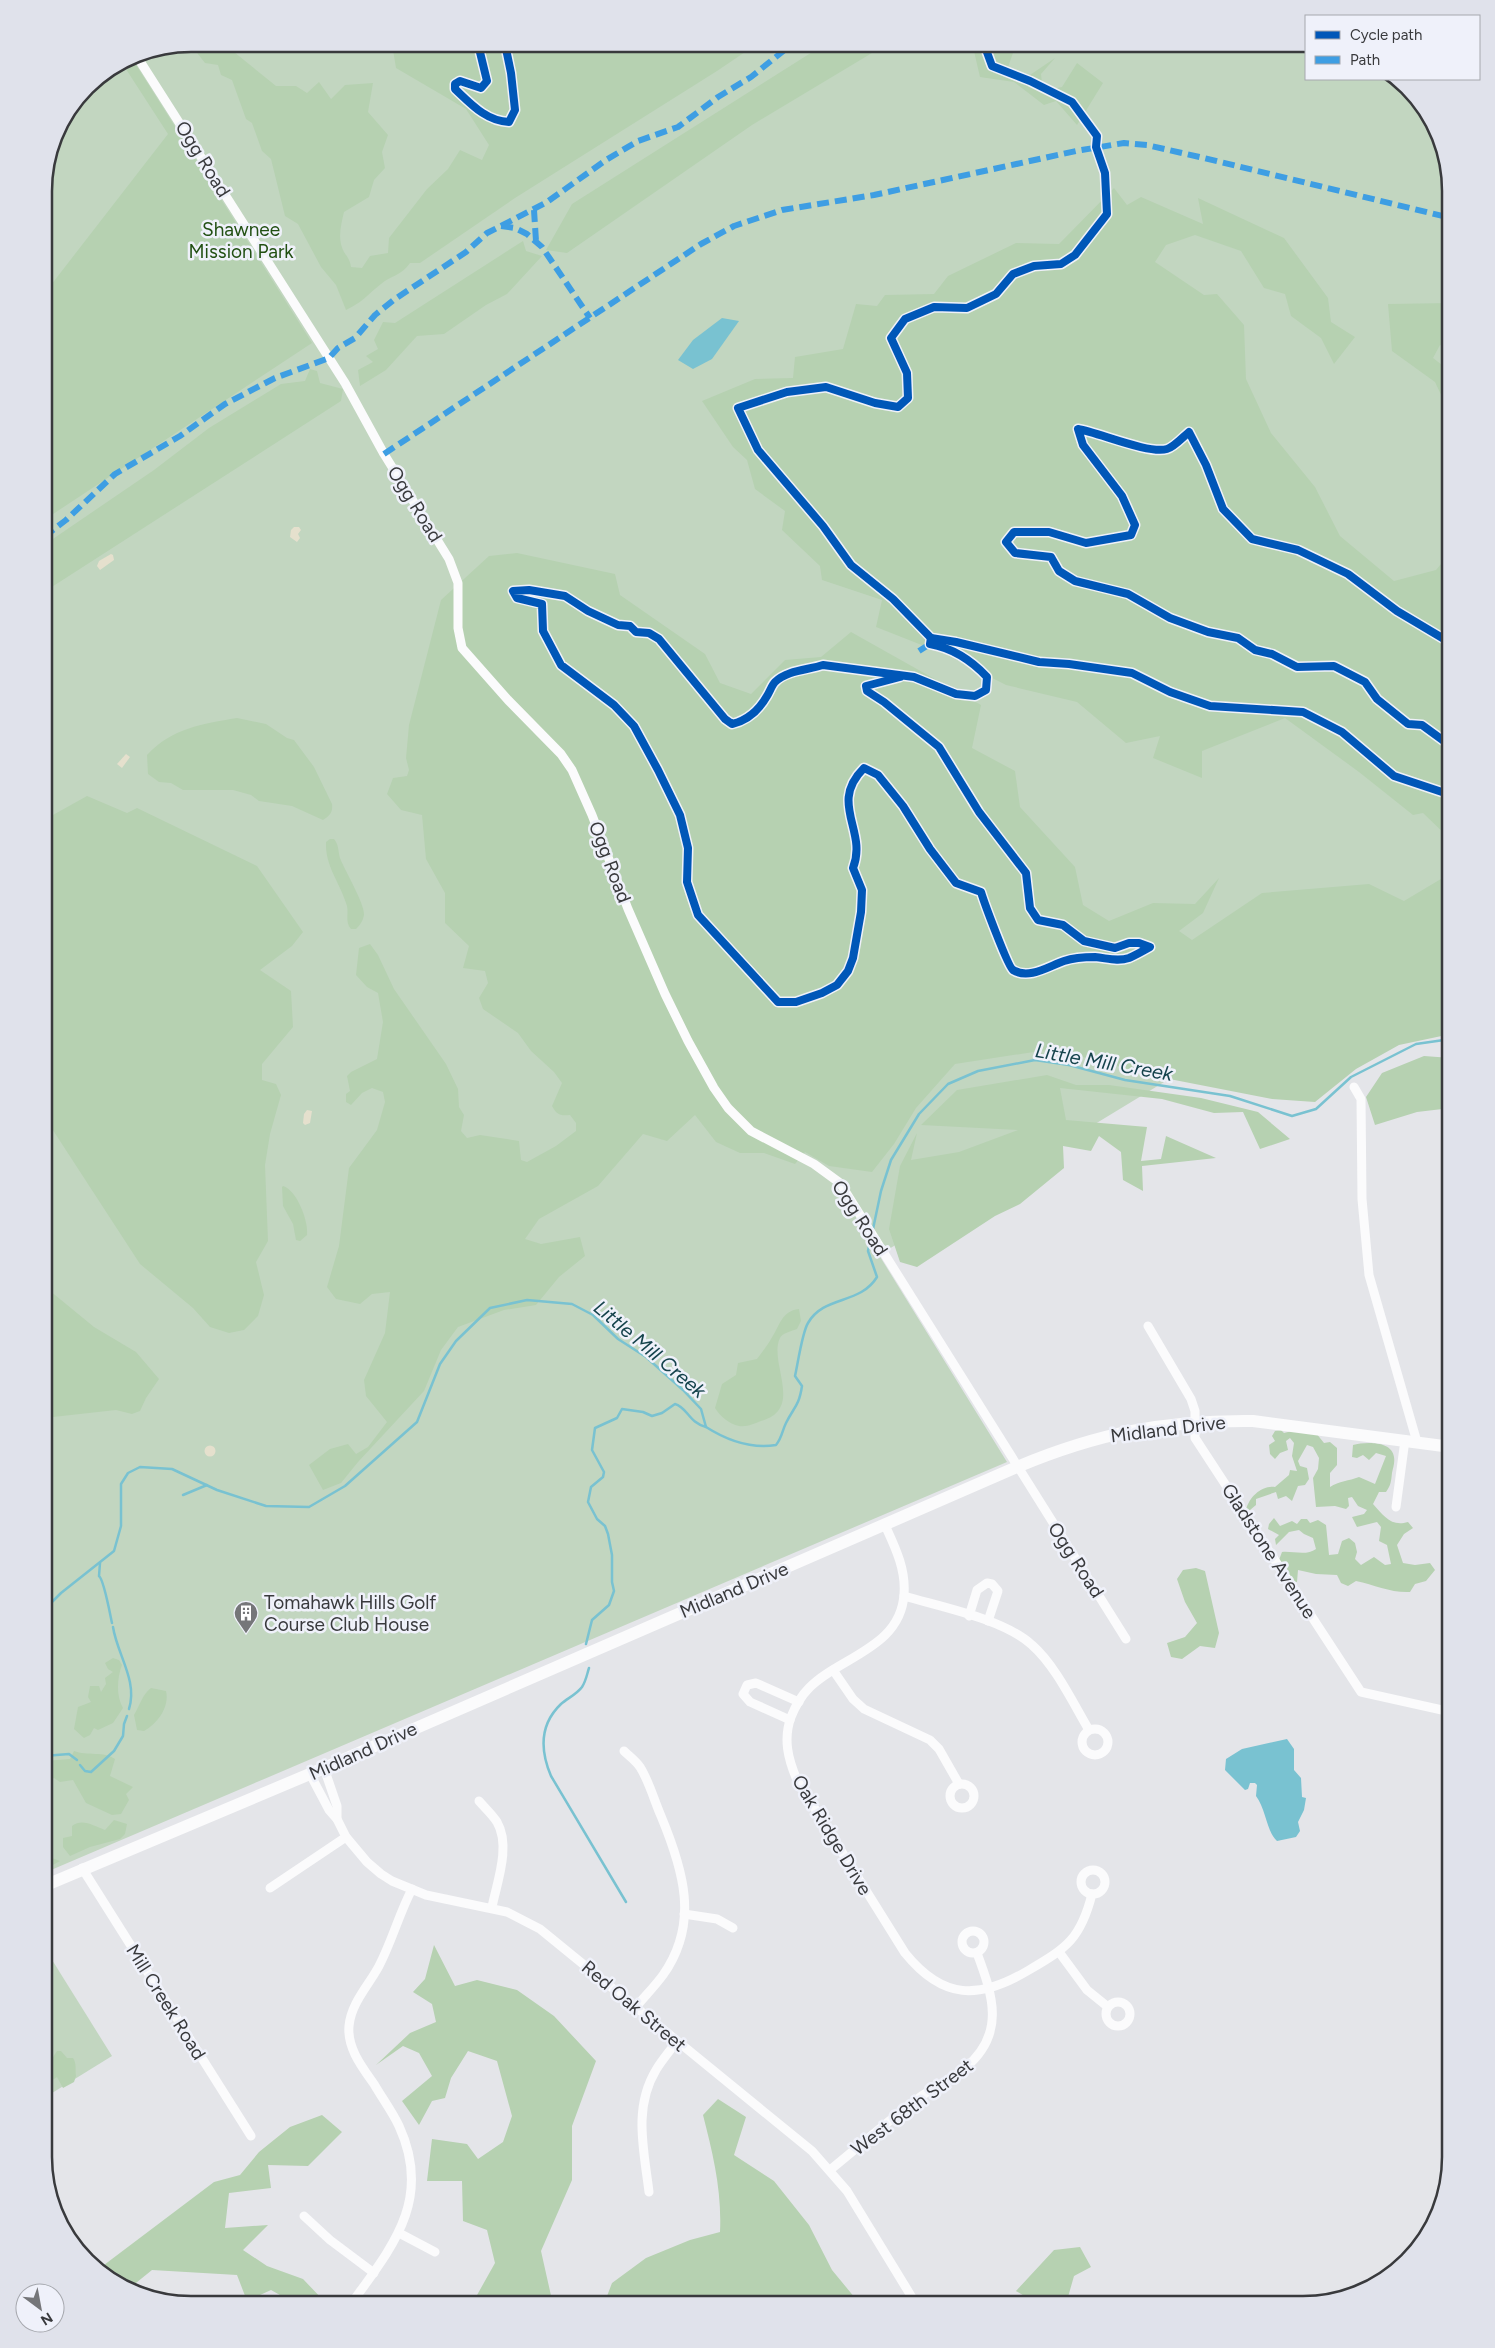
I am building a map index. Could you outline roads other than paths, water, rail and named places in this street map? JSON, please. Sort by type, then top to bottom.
[{"type":"main road","name":"Midland Drive","points":[[52,1882],[324,1768],[1017,1467],[1101,1436],[1147,1427],[1195,1423],[1222,1421],[1270,1422],[1442,1446]]},
{"type":"street","name":"Ogg Road","points":[[141,62],[345,383],[384,454],[449,559],[458,583],[458,628],[462,648],[508,700],[561,754],[572,770],[592,814],[628,909],[665,994],[714,1088],[728,1108],[751,1131],[832,1174],[848,1194],[1126,1639]]},
{"type":"street","points":[[1354,1087],[1361,1099],[1362,1198],[1369,1275],[1411,1441],[1396,1507]]},
{"type":"street","name":"Gladstone Avenue","points":[[1148,1326],[1191,1399],[1195,1411],[1195,1438],[1362,1692],[1442,1710]]},
{"type":"street","name":"Oak Ridge Drive","points":[[885,1525],[902,1565],[904,1596],[896,1618],[887,1633],[862,1654],[833,1670],[808,1688],[799,1702],[790,1720],[786,1738],[787,1752],[797,1780],[905,1953],[915,1965],[936,1983],[964,1991],[990,1989],[1008,1983],[1059,1952],[1072,1941],[1086,1918],[1092,1894]]},
{"type":"street","points":[[969,1616],[977,1590],[987,1583],[992,1584],[998,1591],[988,1622]]},
{"type":"street","points":[[904,1596],[1011,1630],[1033,1645],[1048,1665],[1089,1730]]},
{"type":"street","points":[[833,1670],[853,1699],[864,1709],[930,1740],[939,1749],[959,1784]]},
{"type":"street","points":[[790,1720],[750,1702],[744,1694],[746,1685],[756,1682],[799,1702]]},
{"type":"street","points":[[624,1751],[640,1767],[671,1840],[679,1864],[685,1895],[684,1914],[676,1949],[664,1974],[636,2007]]},
{"type":"street","name":"Red Oak Street","points":[[324,1768],[337,1806],[337,1819],[346,1837],[367,1862],[381,1874],[412,1889],[439,1898],[492,1907],[523,1918],[540,1929],[812,2151],[847,2191],[911,2296]]},
{"type":"street","points":[[310,1774],[329,1810],[337,1819]]},
{"type":"street","points":[[479,1801],[492,1815],[502,1834],[503,1846],[492,1907]]},
{"type":"street","points":[[270,1888],[346,1837]]},
{"type":"street","name":"Mill Creek Road","points":[[82,1868],[251,2136]]},
{"type":"street","points":[[358,2295],[399,2233],[408,2213],[410,2199],[409,2158],[399,2126],[352,2049],[349,2026],[353,2009],[378,1967],[412,1889]]},
{"type":"street","points":[[684,1914],[717,1920],[733,1928]]},
{"type":"street","points":[[1059,1952],[1087,1990],[1108,2007]]},
{"type":"street","name":"West 68th Street","points":[[830,2170],[923,2095],[964,2070],[980,2054],[989,2037],[993,2022],[990,1989],[977,1953]]},
{"type":"street","points":[[649,2192],[642,2139],[644,2101],[656,2070],[677,2041]]},
{"type":"street","points":[[304,2216],[323,2235],[374,2273]]},
{"type":"street","points":[[399,2233],[435,2252]]},
{"type":"water","points":[[722,318],[739,321],[712,359],[693,369],[678,360],[693,340]]},
{"type":"water","points":[[1287,1739],[1294,1749],[1294,1770],[1301,1778],[1302,1797],[1306,1798],[1304,1810],[1298,1822],[1300,1831],[1296,1837],[1277,1841],[1271,1832],[1256,1796],[1257,1785],[1250,1783],[1248,1789],[1245,1790],[1225,1770],[1226,1759],[1242,1749]]},
{"type":"waterway","name":"Little Mill Creek","points":[[873,1229],[881,1191],[891,1160],[919,1114],[948,1084],[978,1071],[1035,1060],[1069,1065],[1125,1080],[1230,1096],[1292,1116],[1316,1109],[1351,1077],[1416,1044],[1442,1040]]},
{"type":"waterway","name":"Little Mill Creek","points":[[52,1602],[114,1551],[121,1526],[121,1484],[128,1473],[140,1467],[172,1469],[217,1490],[266,1506],[309,1507],[345,1486],[417,1422],[440,1364],[456,1341],[490,1308],[527,1300],[572,1304],[593,1315],[618,1339],[646,1357],[683,1390],[701,1409],[706,1427],[740,1443],[758,1446],[776,1445],[801,1393],[802,1386],[795,1376],[802,1341],[808,1323],[823,1308],[861,1292],[870,1286],[877,1277],[868,1251],[871,1237]]},
{"type":"waterway","points":[[586,1644],[592,1620],[609,1605],[614,1591],[612,1555],[608,1534],[605,1526],[597,1519],[588,1502],[591,1487],[603,1477],[604,1472],[592,1450],[595,1428],[617,1418],[622,1409],[643,1412],[652,1416],[662,1413],[675,1404],[683,1408],[700,1425],[706,1427]]},
{"type":"waterway","points":[[183,1495],[207,1485]]},
{"type":"waterway","points":[[100,1563],[99,1576],[105,1590],[112,1623]]},
{"type":"waterway","points":[[113,1627],[131,1688],[129,1709]]},
{"type":"waterway","points":[[589,1668],[582,1687],[561,1704],[549,1720],[544,1738],[545,1757],[551,1776],[626,1902]]},
{"type":"waterway","points":[[80,1765],[85,1771],[91,1772],[114,1751],[123,1736],[127,1716]]},
{"type":"waterway","points":[[52,1755],[69,1754],[77,1760]]},
{"type":"place","name":"Tomahawk Hills Golf Course Club House","points":[[246,1634]]},
{"type":"park label","name":"Shawnee Mission Park","points":[[241,240]]}]
